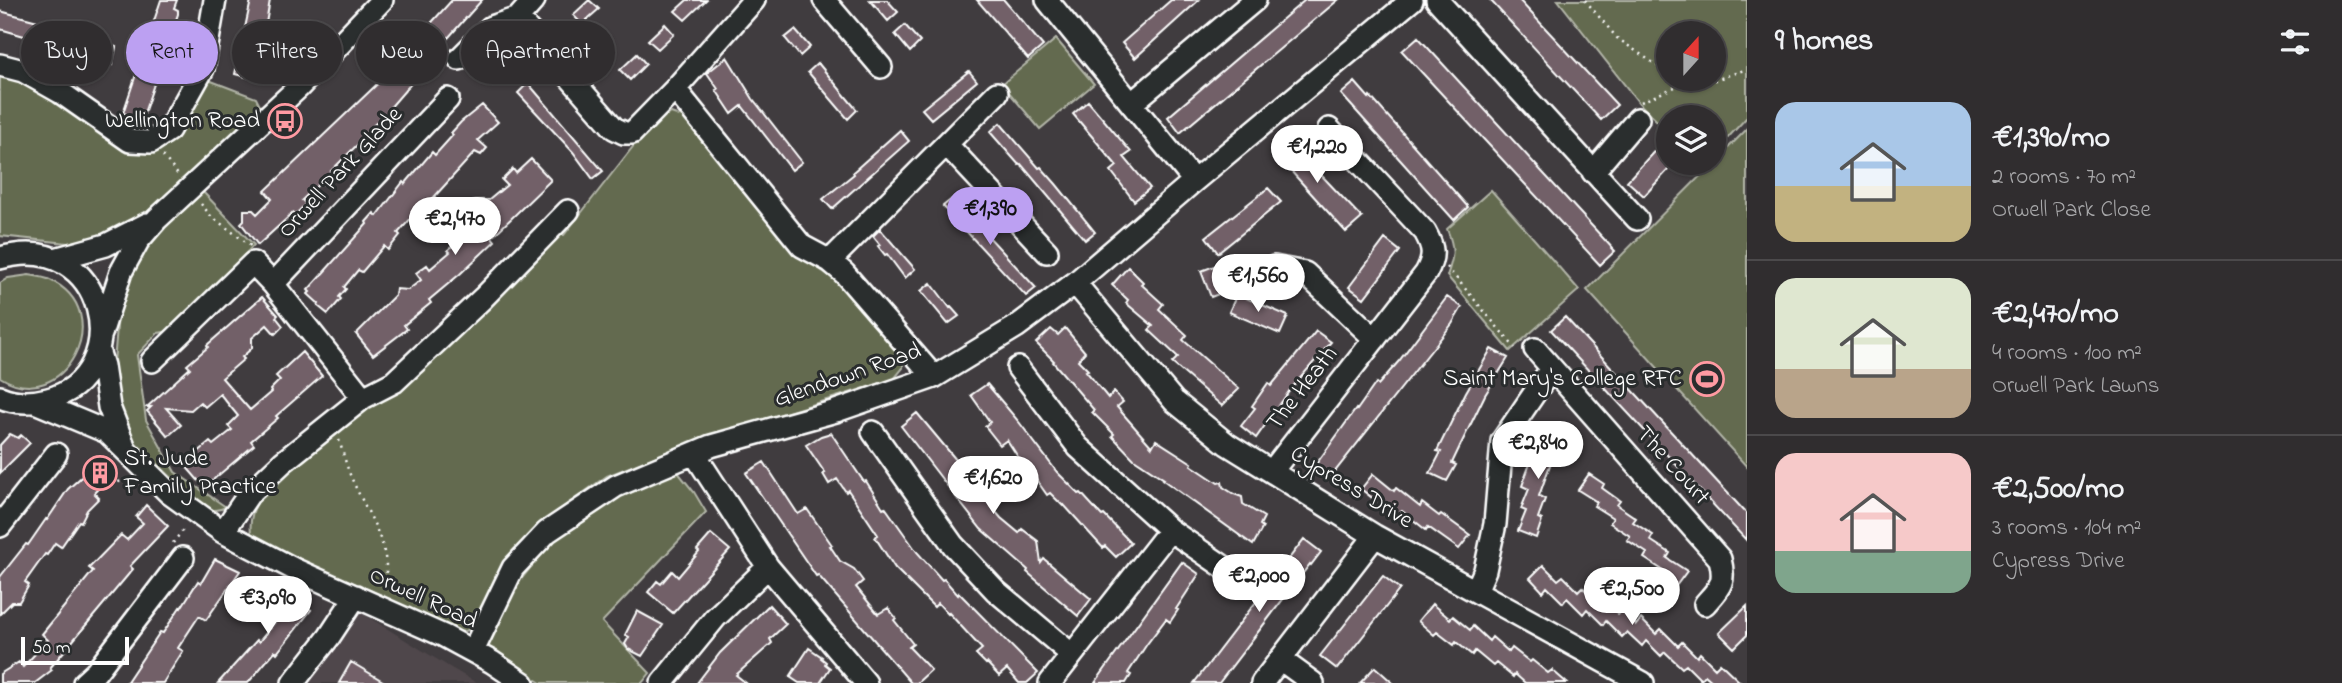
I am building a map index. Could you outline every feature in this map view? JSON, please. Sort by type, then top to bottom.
[{"type":"street","points":[[0,65],[23,71],[60,92],[130,141],[151,142],[169,130],[202,69],[215,0]]},
{"type":"street","points":[[1,399],[35,402],[53,398],[69,389],[89,368],[121,272],[138,241],[157,219],[299,87],[382,0]]},
{"type":"street","points":[[459,59],[491,27],[518,18],[534,0]]},
{"type":"street","points":[[518,18],[614,128],[624,133],[632,133],[754,0]]},
{"type":"street","points":[[824,0],[881,67]]},
{"type":"street","points":[[1047,0],[1194,181]]},
{"type":"street","points":[[1132,103],[1255,0]]},
{"type":"street","name":"Glendown Road","points":[[472,651],[513,568],[547,533],[616,486],[711,446],[836,411],[934,377],[1016,327],[1075,283],[1412,0]]},
{"type":"street","points":[[1437,0],[1637,219]]},
{"type":"street","points":[[675,89],[802,246],[830,261],[844,273],[934,377]]},
{"type":"street","points":[[830,261],[997,93]]},
{"type":"street","name":"Orwell Park Glade","points":[[273,284],[447,99]]},
{"type":"street","points":[[1593,172],[1639,111]]},
{"type":"street","name":"The Heath","points":[[1272,471],[1426,273],[1433,260],[1434,247],[1425,232],[1329,129]]},
{"type":"street","points":[[947,145],[1047,252]]},
{"type":"street","points":[[223,532],[249,494],[283,462],[363,398],[394,382],[483,298],[568,211]]},
{"type":"street","points":[[0,246],[55,259],[106,245],[157,219]]},
{"type":"street","points":[[0,258],[22,253]]},
{"type":"street","name":"Orwell Road","points":[[55,259],[77,273],[89,286],[96,302],[109,407],[127,451]]},
{"type":"street","points":[[152,361],[253,263],[273,284],[363,398]]},
{"type":"street","name":"The Heath","points":[[1274,267],[1306,273],[1375,339]]},
{"type":"street","name":"Cypress Drive","points":[[1075,283],[1174,401],[1227,443],[1375,536],[1643,683]]},
{"type":"street","name":"The Court","points":[[1525,348],[1551,369],[1720,559],[1723,573],[1721,585],[1704,604]]},
{"type":"street","points":[[1018,368],[1078,447],[1170,530],[1223,567]]},
{"type":"street","points":[[1476,591],[1485,570],[1495,524],[1502,441],[1551,369]]},
{"type":"street","name":"Orwell Road","points":[[35,402],[107,432],[169,493],[223,532],[294,569],[472,651],[523,683]]},
{"type":"street","points":[[873,432],[953,545],[996,591],[1071,654]]},
{"type":"street","points":[[694,453],[768,567],[866,683]]},
{"type":"street","points":[[0,526],[56,454]]},
{"type":"street","points":[[1050,683],[1170,530]]},
{"type":"street","points":[[1262,683],[1375,536]]},
{"type":"street","points":[[84,683],[96,672],[178,550]]},
{"type":"street","points":[[662,683],[715,618],[768,567]]},
{"type":"street","points":[[293,683],[329,637],[356,596]]},
{"type":"street","points":[[1280,659],[1313,683]]},
{"type":"path","points":[[1585,0],[1617,38],[1656,65]]},
{"type":"path","points":[[1726,76],[1747,69]]},
{"type":"path","points":[[1639,111],[1672,91]]},
{"type":"path","points":[[159,151],[182,180]]},
{"type":"path","points":[[196,198],[211,216],[250,246]]},
{"type":"path","points":[[1446,266],[1525,348]]},
{"type":"path","points":[[336,430],[350,475],[380,540],[387,562],[385,582]]},
{"type":"path","points":[[112,478],[120,482],[130,477]]},
{"type":"path","points":[[178,550],[184,527]]},
{"type":"shaded area","points":[[360,612],[451,668],[477,683],[304,683]]},
{"type":"green space","points":[[1558,0],[1747,0],[1747,117],[1726,140],[1726,105],[1656,105],[1656,120],[1639,103]]},
{"type":"green space","points":[[1056,39],[1094,84],[1040,129],[1002,84]]},
{"type":"green space","points":[[0,74],[21,79],[21,84],[30,84],[148,150],[202,84],[218,84],[256,98],[261,108],[131,227],[77,244],[0,236]]},
{"type":"green space","points":[[671,113],[688,119],[795,252],[848,289],[903,355],[903,368],[894,379],[695,441],[607,476],[548,518],[512,552],[468,630],[457,633],[381,595],[263,544],[251,533],[253,512],[257,504],[290,465],[554,235],[564,235],[653,121]]},
{"type":"green space","name":"Saint Mary's College RFC","points":[[1747,129],[1747,467],[1587,290],[1701,175],[1726,175],[1726,150]]},
{"type":"green space","points":[[1491,190],[1579,290],[1510,351],[1447,276],[1453,252],[1447,229]]},
{"type":"green space","points":[[203,192],[254,245],[171,331],[158,333],[137,355],[146,420],[175,472],[226,507],[216,510],[201,506],[134,441],[122,424],[113,375],[119,302],[129,266],[154,237]]},
{"type":"green space","points":[[29,275],[50,280],[70,295],[80,314],[81,335],[74,356],[62,372],[44,383],[23,386],[0,377],[0,283],[8,278]]},
{"type":"green space","points":[[677,471],[706,512],[602,622],[650,673],[642,683],[541,683],[492,653],[488,646],[489,638],[518,583],[553,540],[620,497]]},
{"type":"building","points":[[161,0],[177,0],[174,8],[178,10],[176,21],[154,21]]},
{"type":"building","points":[[251,0],[270,0],[266,21],[246,21]]},
{"type":"building","points":[[452,0],[482,0],[447,39],[447,21],[433,21]]},
{"type":"building","points":[[589,0],[599,9],[585,21],[579,21],[573,15]]},
{"type":"building","points":[[687,0],[706,0],[685,20],[675,11]]},
{"type":"building","points":[[870,0],[887,0],[898,12],[888,21]]},
{"type":"building","points":[[977,0],[1004,0],[1043,46],[1028,59]]},
{"type":"building","points":[[1171,0],[1199,0],[1135,58],[1122,43]]},
{"type":"building","points":[[1305,0],[1338,0],[1180,133],[1168,117]]},
{"type":"building","points":[[1490,0],[1519,0],[1617,105],[1601,120]]},
{"type":"building","points":[[0,11],[38,21],[21,21],[21,35],[0,29]]},
{"type":"building","points":[[665,24],[674,34],[658,49],[648,40]]},
{"type":"building","points":[[905,25],[920,42],[910,52],[895,34]]},
{"type":"building","points":[[795,30],[810,47],[800,56],[785,38]]},
{"type":"building","points":[[1418,37],[1615,251],[1600,265],[1402,51]]},
{"type":"building","points":[[112,46],[116,47],[112,65]]},
{"type":"building","points":[[637,54],[646,64],[630,80],[620,70]]},
{"type":"building","points":[[727,57],[753,99],[802,162],[792,170],[742,106],[732,114],[716,90],[718,89],[707,73]]},
{"type":"building","points":[[818,63],[857,110],[848,119],[808,72]]},
{"type":"building","points":[[969,71],[977,81],[931,119],[922,109]]},
{"type":"building","points":[[1355,82],[1468,207],[1454,220],[1341,94]]},
{"type":"building","points":[[133,84],[154,84],[142,119],[123,113]]},
{"type":"building","points":[[377,84],[411,84],[380,123],[378,121],[331,171],[334,174],[302,200],[306,204],[258,245],[241,223],[244,220],[244,210],[253,210],[257,214],[272,199],[265,191]]},
{"type":"building","points":[[529,84],[603,171],[593,179],[573,152],[518,93]]},
{"type":"building","points":[[1088,101],[1131,152],[1124,157],[1150,188],[1134,201],[1111,171],[1117,166],[1073,114]]},
{"type":"building","points":[[482,105],[498,122],[478,140],[487,148],[481,155],[475,152],[398,233],[400,235],[388,250],[384,246],[362,272],[358,270],[344,287],[346,289],[339,297],[341,299],[328,314],[308,294],[308,290],[374,213],[377,216],[403,182],[405,184],[432,152],[435,155],[461,122]]},
{"type":"building","points":[[1000,123],[1056,184],[1095,232],[1085,240],[1021,164],[1019,165],[990,132]]},
{"type":"building","points":[[900,130],[909,141],[832,209],[823,199]]},
{"type":"building","points":[[1286,138],[1362,218],[1346,232],[1272,150]]},
{"type":"building","points":[[1656,149],[1656,175],[1663,175],[1644,196],[1627,181]]},
{"type":"building","points":[[531,159],[551,180],[492,237],[495,241],[429,300],[431,303],[404,325],[407,329],[373,355],[356,334],[395,295],[396,289],[408,290],[421,280],[416,273],[427,265],[430,269],[450,252],[448,250],[463,236],[460,233],[485,210],[475,200],[489,200],[507,185],[502,180],[513,169],[516,173]]},
{"type":"building","points":[[1268,188],[1281,202],[1218,253],[1206,237]]},
{"type":"building","points":[[953,198],[1036,288],[1026,296],[943,206]]},
{"type":"building","points":[[880,229],[915,269],[905,278],[878,246],[880,245],[873,236]]},
{"type":"building","points":[[1385,239],[1400,251],[1364,298],[1349,287]]},
{"type":"building","points":[[1222,263],[1232,289],[1211,297],[1201,271]]},
{"type":"building","points":[[1128,267],[1143,282],[1141,284],[1163,304],[1159,309],[1187,335],[1183,340],[1239,389],[1222,406],[1172,363],[1178,357],[1149,330],[1153,326],[1126,303],[1128,300],[1112,285]]},
{"type":"building","points":[[931,283],[959,316],[948,324],[921,291]]},
{"type":"building","points":[[1237,294],[1288,316],[1280,334],[1229,312]]},
{"type":"building","points":[[262,297],[278,315],[276,317],[283,326],[275,334],[267,325],[252,338],[252,348],[242,357],[244,359],[222,378],[250,410],[271,392],[280,380],[276,376],[302,352],[322,376],[251,441],[254,445],[203,486],[184,464],[210,442],[213,445],[232,430],[228,426],[238,416],[220,394],[205,407],[200,402],[191,410],[166,408],[181,425],[168,436],[147,411],[151,407],[147,407],[190,368],[187,365],[208,347],[207,345]]},
{"type":"building","points":[[1447,297],[1462,307],[1452,324],[1329,479],[1314,467],[1376,383],[1378,385],[1399,361]]},
{"type":"building","points":[[1565,317],[1747,514],[1747,541],[1551,330]]},
{"type":"building","points":[[1065,328],[1085,352],[1078,360],[1088,370],[1086,371],[1108,398],[1114,392],[1123,402],[1117,407],[1152,447],[1156,440],[1218,483],[1222,482],[1223,487],[1242,497],[1243,504],[1264,517],[1260,525],[1263,527],[1253,545],[1134,459],[1112,436],[1114,434],[1092,412],[1094,410],[1036,343],[1051,329],[1058,335]]},
{"type":"building","points":[[1316,331],[1331,342],[1290,390],[1256,438],[1241,426],[1255,408],[1252,406],[1268,383],[1271,386]]},
{"type":"building","points":[[1491,349],[1508,358],[1485,395],[1452,463],[1456,465],[1447,481],[1430,473],[1441,452],[1437,451]]},
{"type":"building","points":[[987,384],[1057,472],[1131,543],[1116,557],[1105,546],[1103,548],[1064,505],[1050,493],[1047,495],[1030,471],[1023,475],[1015,463],[1020,460],[1007,440],[1000,445],[985,426],[990,422],[971,395]]},
{"type":"building","points":[[917,413],[979,486],[982,483],[991,494],[985,499],[1001,518],[1019,533],[1022,529],[1038,541],[1041,563],[1044,559],[1091,599],[1078,616],[981,529],[901,426]]},
{"type":"building","points":[[1543,427],[1561,434],[1539,496],[1545,499],[1538,518],[1542,520],[1536,538],[1518,531],[1526,511],[1521,509],[1529,489],[1522,486]]},
{"type":"building","points":[[831,433],[917,552],[942,580],[958,595],[959,593],[1038,673],[1027,683],[1019,683],[1007,669],[999,676],[976,654],[982,649],[949,613],[938,603],[934,607],[895,568],[875,537],[878,535],[848,490],[846,492],[837,479],[829,484],[823,474],[825,473],[806,445]]},
{"type":"building","points":[[10,434],[18,438],[21,435],[30,443],[0,473],[0,445]]},
{"type":"building","points":[[764,462],[798,514],[807,509],[840,561],[854,569],[863,581],[856,587],[878,614],[888,608],[896,618],[894,620],[913,644],[909,647],[931,670],[917,683],[911,683],[818,575],[816,576],[746,473]]},
{"type":"building","points":[[97,463],[110,476],[94,493],[99,498],[87,510],[61,547],[55,543],[47,555],[45,554],[25,582],[29,585],[19,602],[12,602],[0,614],[0,577],[26,544],[28,545],[68,489]]},
{"type":"building","points":[[1373,474],[1394,491],[1396,488],[1420,507],[1422,503],[1439,516],[1441,514],[1470,535],[1459,549],[1428,527],[1426,530],[1402,511],[1399,514],[1378,498],[1376,501],[1361,489]]},
{"type":"building","points":[[1589,474],[1604,484],[1602,488],[1620,501],[1617,505],[1636,518],[1633,522],[1653,535],[1650,540],[1670,553],[1667,558],[1687,571],[1676,586],[1661,576],[1664,571],[1644,558],[1647,553],[1627,540],[1630,536],[1610,523],[1613,518],[1594,506],[1597,502],[1578,490]]},
{"type":"building","points":[[146,505],[168,526],[130,566],[133,569],[50,668],[52,670],[35,683],[0,683],[0,674],[19,662],[23,667],[48,640],[42,634],[93,571],[89,568],[121,535],[127,540],[143,523],[136,517]]},
{"type":"building","points":[[711,534],[730,550],[673,613],[648,592],[657,581],[661,584],[672,571],[678,577]]},
{"type":"building","points":[[1304,539],[1321,552],[1219,683],[1194,683]]},
{"type":"building","points":[[215,559],[240,571],[206,620],[199,616],[178,648],[183,651],[163,683],[126,683],[198,581],[201,583]]},
{"type":"building","points":[[1182,562],[1199,574],[1170,622],[1166,619],[1147,644],[1128,673],[1131,675],[1126,683],[1095,683]]},
{"type":"building","points":[[1543,565],[1558,580],[1563,576],[1578,591],[1582,587],[1598,602],[1602,598],[1618,614],[1622,611],[1636,625],[1641,619],[1656,634],[1661,629],[1678,646],[1682,642],[1697,657],[1700,653],[1715,668],[1720,663],[1741,683],[1714,683],[1705,675],[1701,680],[1686,665],[1682,668],[1665,652],[1661,656],[1646,641],[1642,646],[1627,632],[1622,637],[1606,621],[1603,625],[1587,609],[1583,614],[1567,598],[1563,603],[1547,587],[1543,592],[1530,578]]},
{"type":"building","points":[[1383,576],[1400,589],[1337,669],[1320,656]]},
{"type":"building","points":[[259,582],[284,603],[291,594],[311,610],[277,653],[275,651],[248,683],[218,683],[257,640],[259,642],[280,616],[251,592]]},
{"type":"building","points":[[1432,604],[1450,619],[1453,616],[1470,630],[1473,626],[1489,641],[1492,637],[1509,652],[1512,648],[1548,673],[1552,670],[1567,683],[1525,683],[1496,663],[1493,666],[1475,651],[1472,655],[1437,632],[1434,635],[1418,621]]},
{"type":"building","points":[[769,605],[786,624],[770,639],[772,643],[736,675],[746,683],[697,683],[720,653]]},
{"type":"building","points":[[1747,606],[1747,635],[1734,648],[1719,633]]},
{"type":"building","points":[[637,611],[663,625],[642,656],[628,649],[625,644],[629,637],[625,635]]},
{"type":"building","points":[[809,648],[822,657],[830,668],[820,683],[799,683],[790,677]]},
{"type":"building","points":[[351,662],[386,683],[339,683]]},
{"type":"building","points":[[1375,667],[1393,683],[1360,683]]},
{"type":"place","name":"Wellington Road","points":[[285,121]]},
{"type":"place","name":"Saint Mary's College RFC","points":[[1707,379]]},
{"type":"place","name":"St. Jude Family Practice","points":[[100,473]]}]
